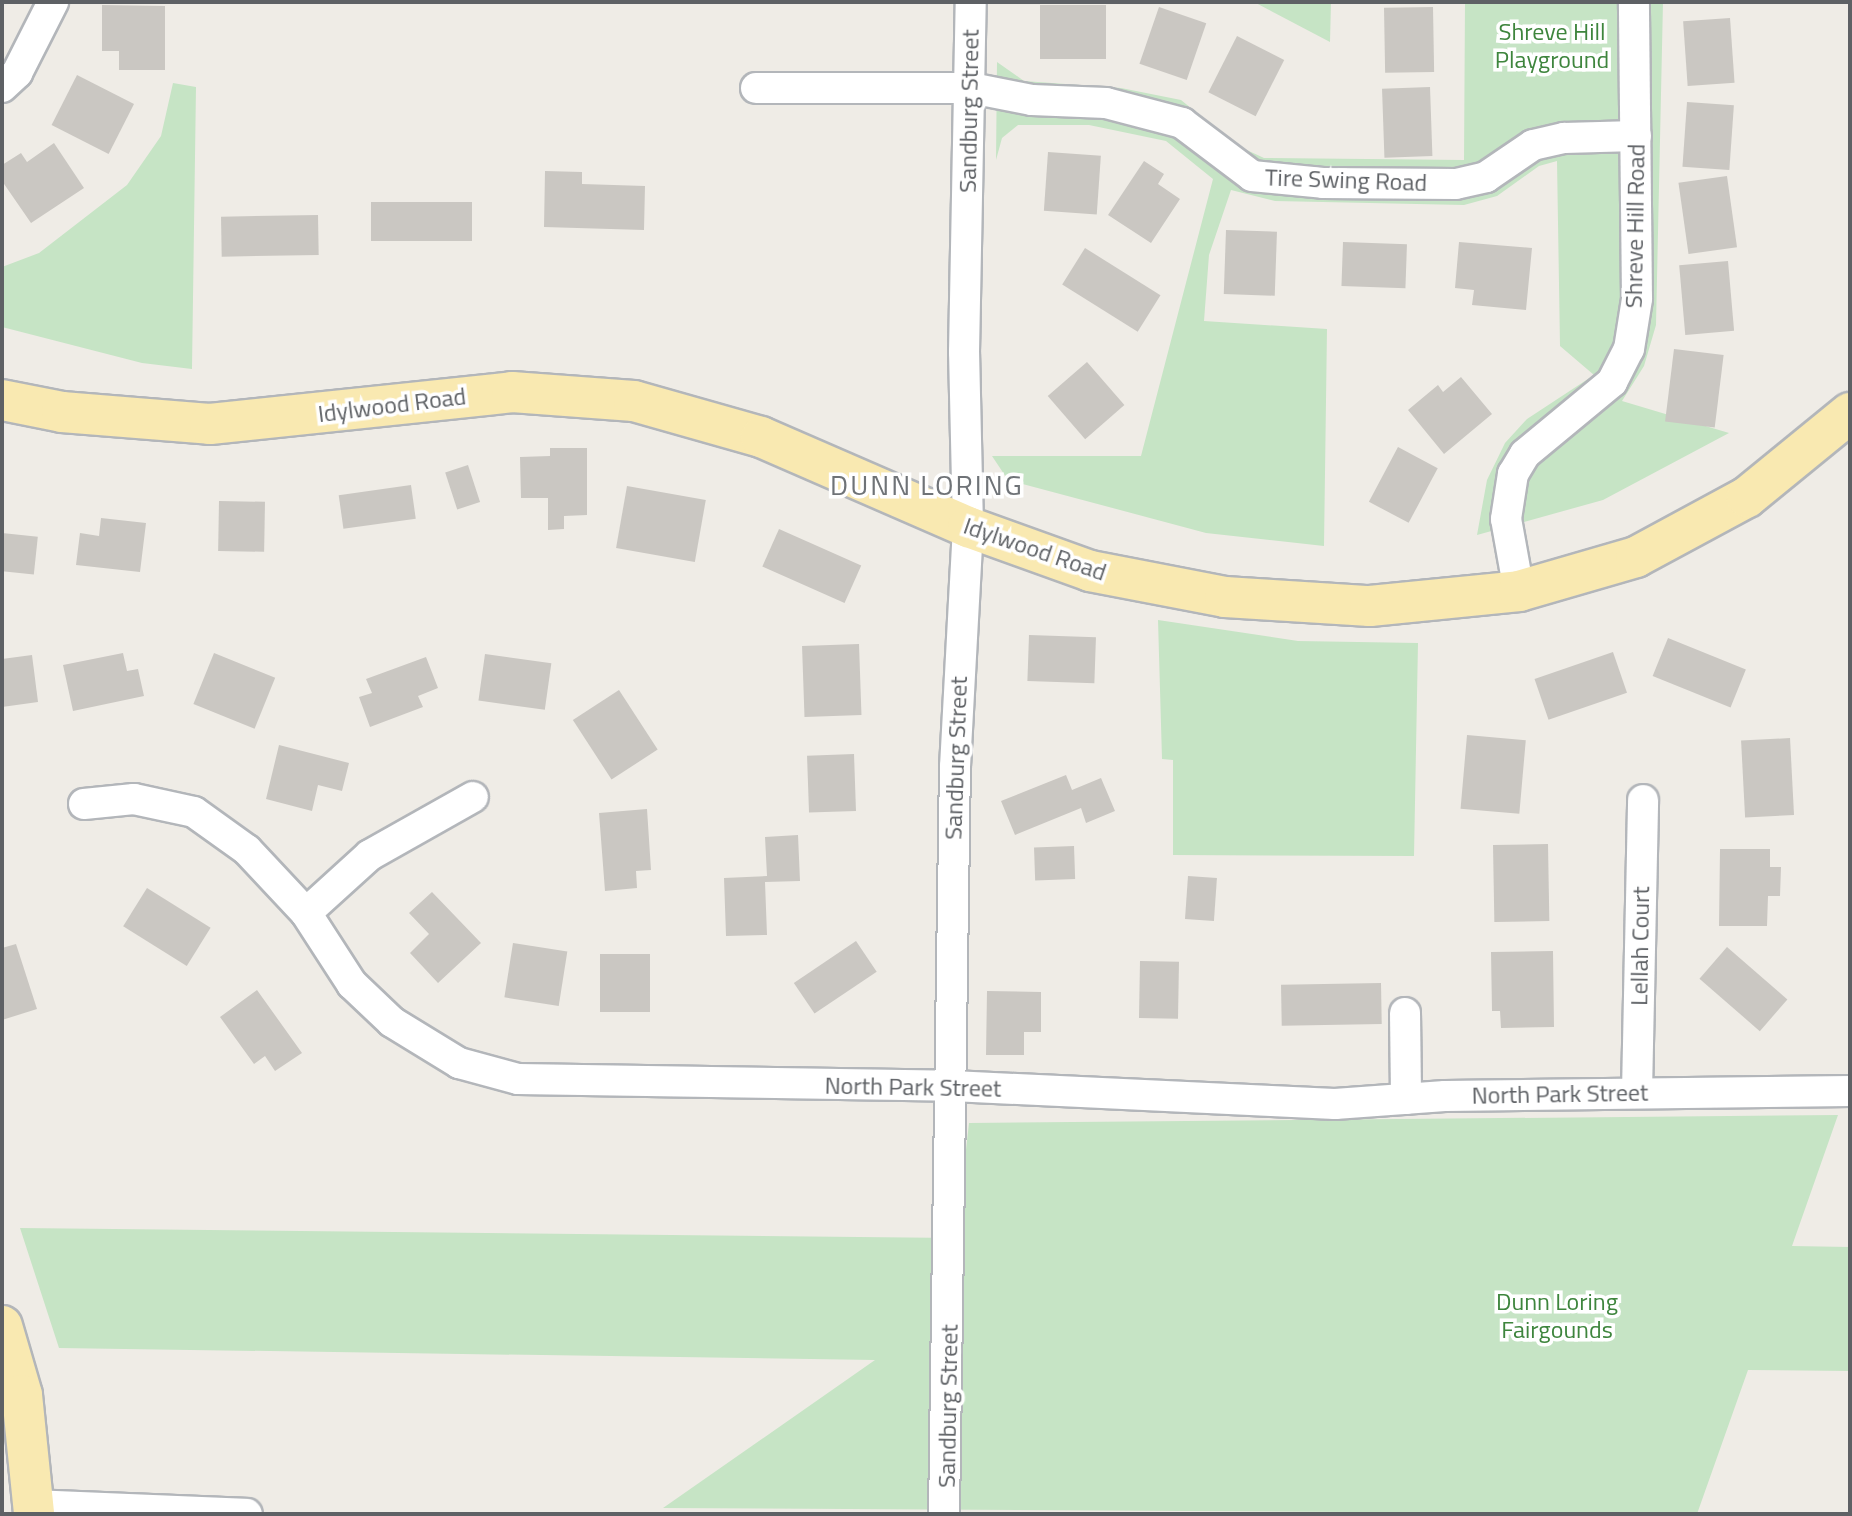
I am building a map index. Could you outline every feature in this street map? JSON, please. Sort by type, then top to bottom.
[{"type":"main road","name":"Idylwood Road","points":[[2,400],[62,412],[210,424],[512,392],[634,401],[761,437],[968,527],[1090,571],[1225,597],[1370,606],[1519,591],[1606,567],[1690,531],[1801,458],[1850,413]]},
{"type":"main road","points":[[2,1326],[22,1395],[34,1509]]},
{"type":"street","points":[[2,87],[17,73],[53,2]]},
{"type":"street","name":"Sandburg Street","points":[[944,1514],[955,767],[968,527],[964,352],[971,2]]},
{"type":"street","name":"Shreve Hill Road","points":[[1519,591],[1506,519],[1513,474],[1525,454],[1612,382],[1629,349],[1637,299],[1634,2]]},
{"type":"street","name":"Tire Swing Road","points":[[756,88],[971,88],[1156,113],[1182,123],[1252,176],[1323,183],[1456,184],[1486,177],[1533,145],[1564,138],[1636,136]]},
{"type":"street","points":[[306,913],[370,855],[473,797]]},
{"type":"street","name":"North Park Street","points":[[84,804],[134,799],[194,812],[247,850],[306,913],[352,984],[392,1022],[459,1063],[518,1079],[952,1086],[1335,1104],[1637,1092],[1850,1091]]},
{"type":"street","name":"Lellah Court","points":[[1637,1092],[1643,800]]},
{"type":"street","points":[[1405,1013],[1406,1099]]},
{"type":"street","points":[[34,1509],[247,1514]]},
{"type":"green space","points":[[1254,2],[1331,2],[1330,42]]},
{"type":"green space","name":"Shreve Hill Playground","points":[[1465,2],[1663,2],[1656,325],[1644,366],[1622,401],[1729,433],[1603,500],[1477,535],[1487,480],[1505,443],[1527,419],[1594,375],[1560,346],[1557,161],[1539,166],[1497,196],[1464,205],[1275,201],[1231,190],[1209,255],[1204,321],[1327,329],[1324,546],[1206,533],[1008,480],[992,456],[1141,456],[1213,179],[1166,141],[1089,125],[1018,125],[1002,138],[996,160],[997,62],[1024,81],[1121,88],[1181,100],[1238,146],[1264,158],[1464,160]]},
{"type":"green space","points":[[173,83],[196,87],[192,369],[142,363],[2,327],[2,267],[39,253],[127,185],[161,136]]},
{"type":"green space","points":[[1158,620],[1298,641],[1418,643],[1414,856],[1173,855],[1173,760],[1162,759]]},
{"type":"green space","name":"Dunn Loring Fairgounds","points":[[1838,1115],[1792,1246],[1850,1247],[1850,1371],[1748,1370],[1697,1514],[663,1508],[875,1360],[59,1348],[20,1228],[956,1238],[969,1123]]},
{"type":"building","points":[[102,5],[165,6],[165,70],[119,70],[119,51],[102,51]]},
{"type":"building","points":[[1040,5],[1106,5],[1106,59],[1040,59]]},
{"type":"building","points":[[1159,7],[1206,23],[1187,80],[1139,64]]},
{"type":"building","points":[[1433,7],[1434,72],[1385,73],[1384,8]]},
{"type":"building","points":[[1730,18],[1735,83],[1688,86],[1683,21]]},
{"type":"building","points":[[1237,36],[1284,60],[1256,116],[1208,92]]},
{"type":"building","points":[[77,75],[134,104],[109,154],[52,125]]},
{"type":"building","points":[[1430,87],[1432,156],[1384,158],[1382,89]]},
{"type":"building","points":[[1687,102],[1734,105],[1729,170],[1682,167]]},
{"type":"building","points":[[54,143],[84,188],[31,223],[2,181],[2,165],[21,153],[27,162]]},
{"type":"building","points":[[1048,152],[1101,156],[1097,215],[1044,211]]},
{"type":"building","points":[[1144,161],[1164,174],[1158,184],[1180,199],[1151,243],[1108,215]]},
{"type":"building","points":[[545,171],[582,172],[582,184],[645,186],[644,230],[544,227]]},
{"type":"building","points":[[1727,176],[1737,247],[1688,254],[1678,183]]},
{"type":"building","points":[[371,202],[472,202],[472,241],[371,241]]},
{"type":"building","points":[[318,215],[319,255],[222,257],[221,217]]},
{"type":"building","points":[[1226,230],[1277,232],[1275,296],[1224,294]]},
{"type":"building","points":[[1343,242],[1407,244],[1405,288],[1341,286]]},
{"type":"building","points":[[1459,242],[1532,248],[1526,310],[1472,305],[1474,290],[1455,288]]},
{"type":"building","points":[[1085,248],[1160,295],[1138,332],[1062,284]]},
{"type":"building","points":[[1728,261],[1734,331],[1685,335],[1679,265]]},
{"type":"building","points":[[1674,349],[1724,355],[1715,428],[1665,421]]},
{"type":"building","points":[[1087,362],[1124,405],[1085,439],[1048,396]]},
{"type":"building","points":[[1461,377],[1492,414],[1444,454],[1408,410],[1438,385],[1443,392]]},
{"type":"building","points":[[1398,447],[1438,468],[1409,523],[1369,502]]},
{"type":"building","points":[[550,448],[587,448],[587,515],[564,516],[564,529],[548,530],[548,498],[521,498],[520,457],[550,456]]},
{"type":"building","points":[[468,465],[480,502],[457,510],[445,472]]},
{"type":"building","points":[[411,485],[416,519],[343,529],[339,495]]},
{"type":"building","points":[[627,486],[706,500],[695,562],[616,548]]},
{"type":"building","points":[[219,501],[265,502],[264,552],[218,551]]},
{"type":"building","points":[[101,518],[146,523],[140,572],[76,565],[80,533],[99,536]]},
{"type":"building","points":[[779,529],[861,566],[845,603],[762,566]]},
{"type":"building","points":[[2,533],[38,537],[34,575],[2,571]]},
{"type":"building","points":[[1029,635],[1096,637],[1094,683],[1027,681]]},
{"type":"building","points":[[1668,638],[1746,669],[1731,707],[1653,676]]},
{"type":"building","points":[[859,644],[861,715],[805,717],[802,646]]},
{"type":"building","points":[[1613,652],[1627,693],[1549,720],[1535,679]]},
{"type":"building","points":[[123,653],[127,671],[138,669],[144,696],[73,711],[63,665]]},
{"type":"building","points":[[214,653],[275,678],[255,729],[193,704]]},
{"type":"building","points":[[485,654],[551,663],[545,710],[478,701]]},
{"type":"building","points":[[32,655],[38,702],[2,707],[2,659]]},
{"type":"building","points":[[426,657],[438,688],[418,696],[423,707],[370,727],[359,697],[372,693],[366,679]]},
{"type":"building","points":[[619,690],[658,750],[612,780],[573,720]]},
{"type":"building","points":[[1467,735],[1526,740],[1519,814],[1461,809]]},
{"type":"building","points":[[1790,738],[1794,815],[1745,817],[1741,741]]},
{"type":"building","points":[[279,745],[349,763],[342,791],[318,785],[312,811],[266,799]]},
{"type":"building","points":[[854,754],[856,811],[809,813],[807,756]]},
{"type":"building","points":[[1066,775],[1072,790],[1101,778],[1115,811],[1086,823],[1081,808],[1015,835],[1001,801]]},
{"type":"building","points":[[647,809],[651,870],[636,871],[637,888],[605,891],[599,813]]},
{"type":"building","points":[[798,835],[800,881],[765,882],[767,935],[726,936],[724,878],[767,876],[765,837]]},
{"type":"building","points":[[1548,844],[1549,921],[1494,922],[1493,845]]},
{"type":"building","points":[[1074,846],[1075,879],[1035,880],[1034,847]]},
{"type":"building","points":[[1720,849],[1770,849],[1770,867],[1781,867],[1780,896],[1768,896],[1767,926],[1719,926]]},
{"type":"building","points":[[1188,876],[1217,878],[1214,921],[1185,919]]},
{"type":"building","points":[[147,888],[211,928],[187,966],[123,926]]},
{"type":"building","points":[[432,892],[481,943],[438,983],[410,953],[429,934],[409,913]]},
{"type":"building","points":[[856,941],[877,972],[815,1014],[794,983]]},
{"type":"building","points":[[513,943],[567,952],[559,1006],[504,997]]},
{"type":"building","points":[[16,944],[37,1009],[2,1020],[2,948]]},
{"type":"building","points":[[1727,947],[1787,999],[1760,1031],[1699,979]]},
{"type":"building","points":[[1553,951],[1554,1027],[1501,1028],[1500,1011],[1492,1011],[1491,952]]},
{"type":"building","points":[[600,954],[650,954],[650,1012],[600,1012]]},
{"type":"building","points":[[1140,961],[1179,962],[1178,1019],[1139,1018]]},
{"type":"building","points":[[1381,983],[1382,1024],[1282,1026],[1281,985]]},
{"type":"building","points":[[257,990],[302,1053],[275,1071],[265,1056],[254,1064],[220,1017]]},
{"type":"building","points":[[987,991],[1041,992],[1041,1032],[1024,1032],[1024,1055],[986,1055]]},
{"type":"district","name":"DUNN LORING","points":[[927,485]]}]
